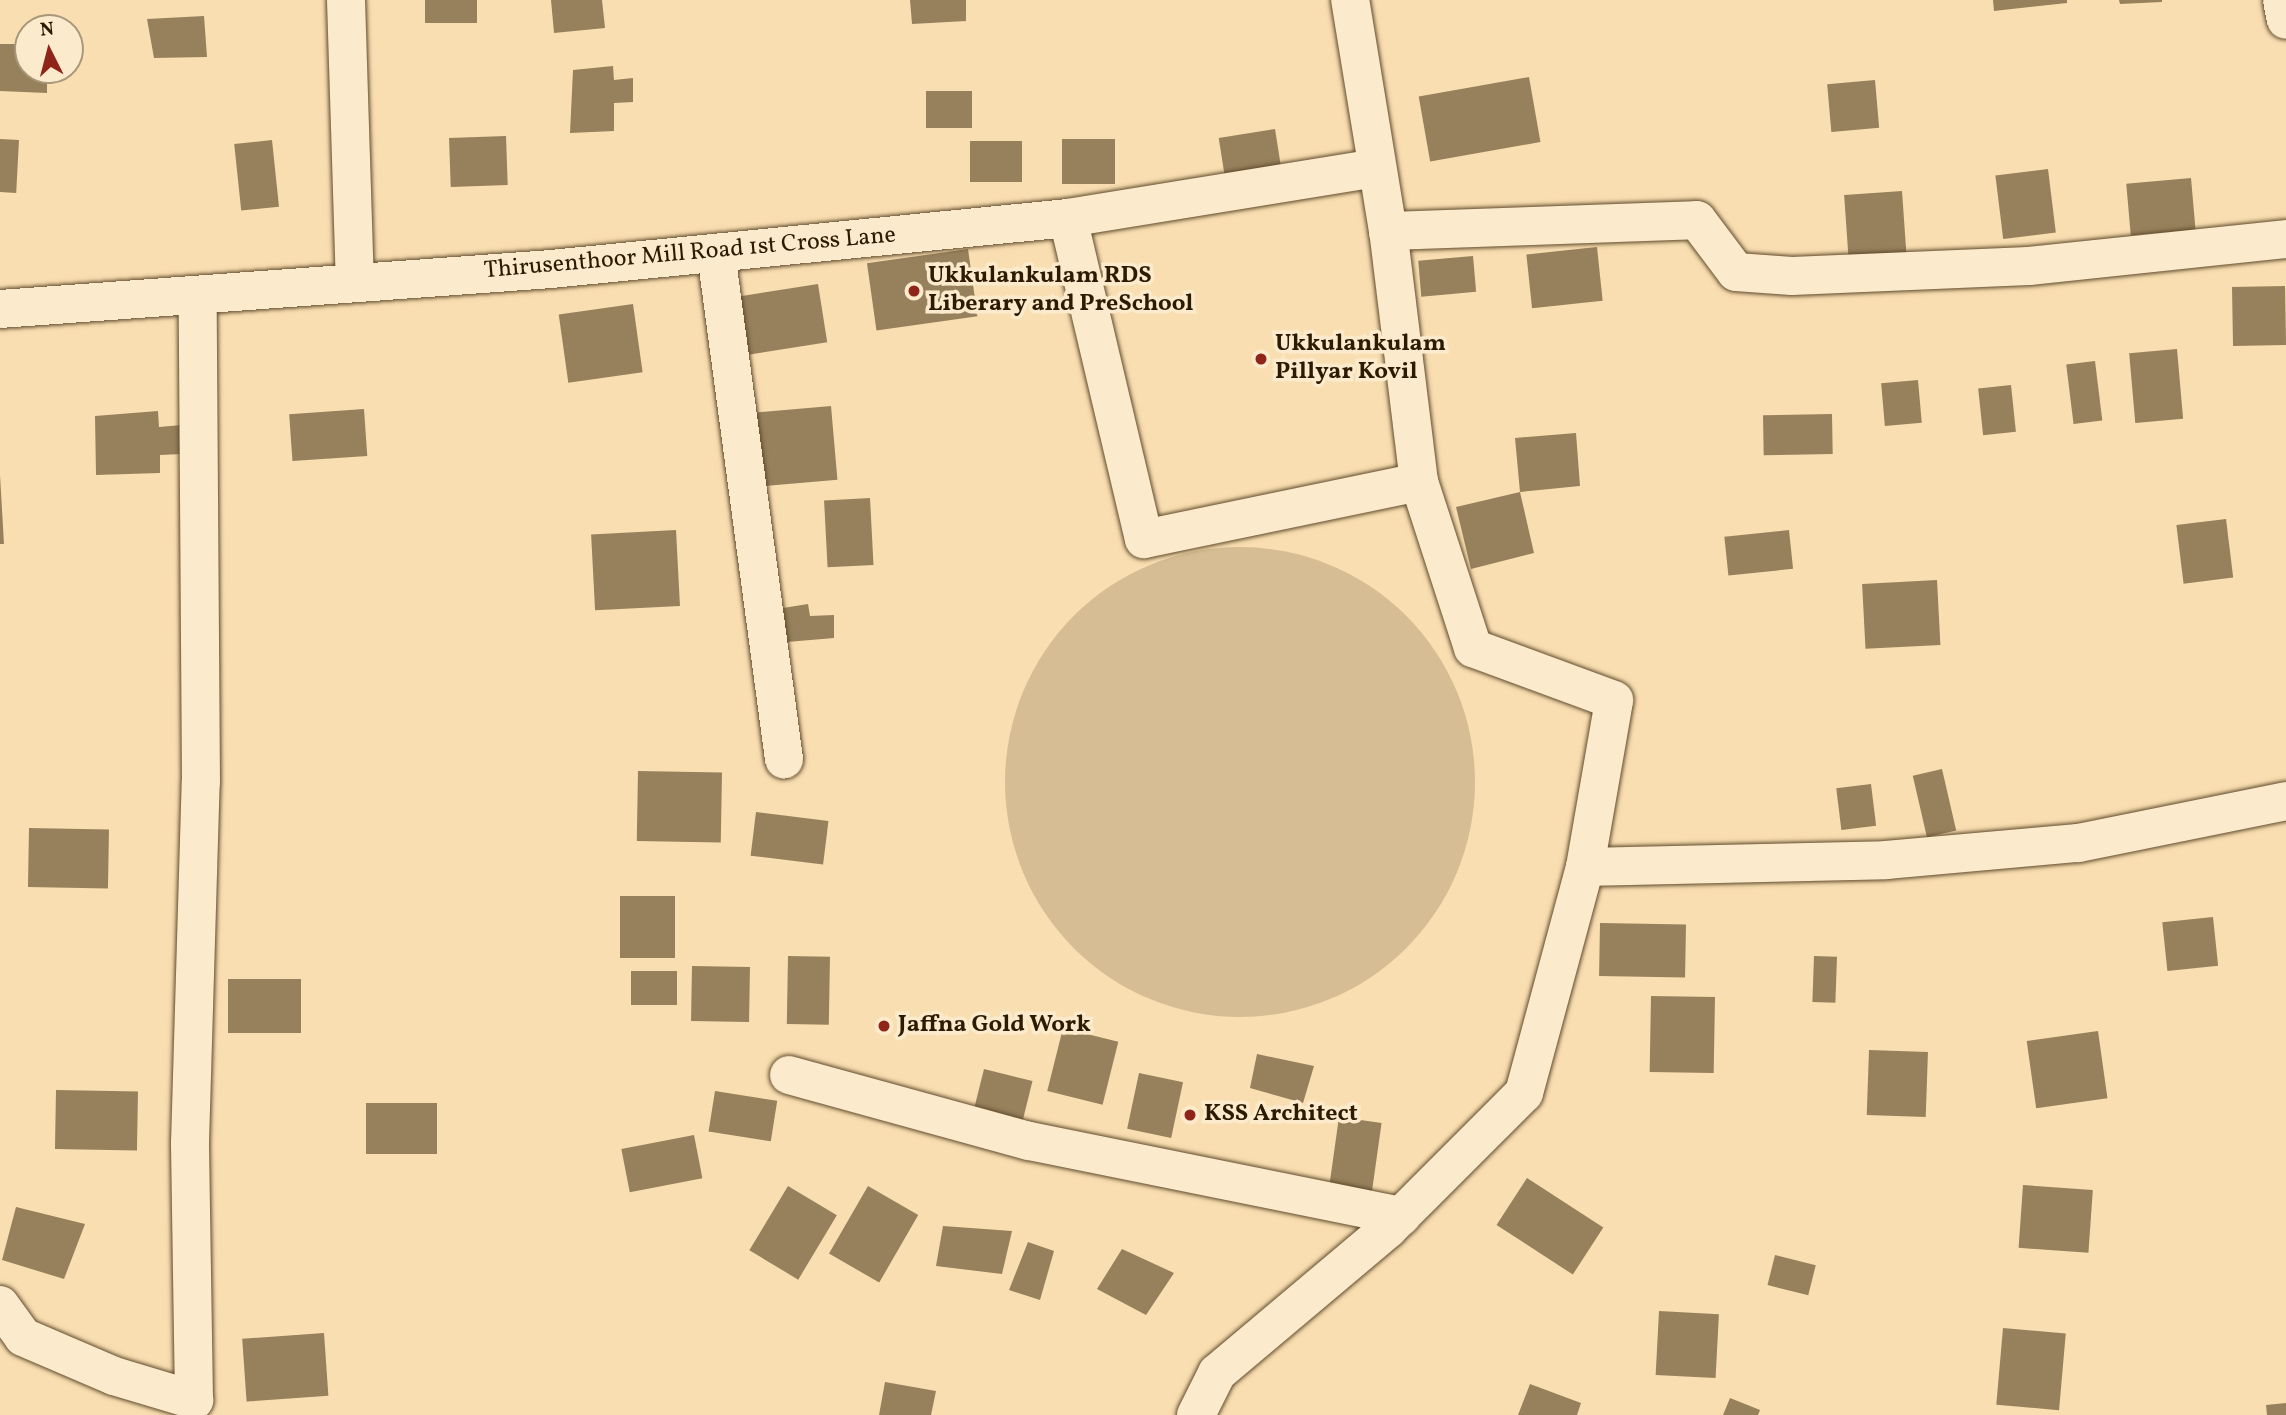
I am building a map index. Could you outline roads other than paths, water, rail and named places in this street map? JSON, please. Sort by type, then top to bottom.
[{"type":"street","points":[[346,0],[355,283]]},
{"type":"street","points":[[1196,1415],[1217,1373],[1402,1216],[1524,1093],[1585,867],[1614,700],[1473,648],[1419,482],[1388,231],[1350,0]]},
{"type":"street","points":[[2283,0],[2286,20]]},
{"type":"street","name":"Thirusenthoor Mill Road 1st Cross Lane","points":[[0,309],[716,253],[1068,218],[1376,168]]},
{"type":"street","points":[[1068,218],[1144,539],[1419,482]]},
{"type":"street","points":[[1388,231],[1697,220],[1737,272],[1792,276],[2029,266],[2286,239]]},
{"type":"street","points":[[716,253],[784,759]]},
{"type":"street","points":[[0,1305],[23,1337],[196,1408],[190,1143],[201,782],[198,295]]},
{"type":"street","points":[[1585,867],[1886,860],[2078,843],[2286,801]]},
{"type":"street","points":[[789,1075],[1029,1141],[1402,1216]]},
{"type":"place","name":"Ukkulankulam RDS Liberary and PreSchool","points":[[914,291]]},
{"type":"place","name":"Ukkulankulam Pillyar Kovil","points":[[1261,359]]},
{"type":"place","name":"Jaffna Gold Work","points":[[884,1026]]},
{"type":"place","name":"KSS Architect","points":[[1190,1115]]}]
